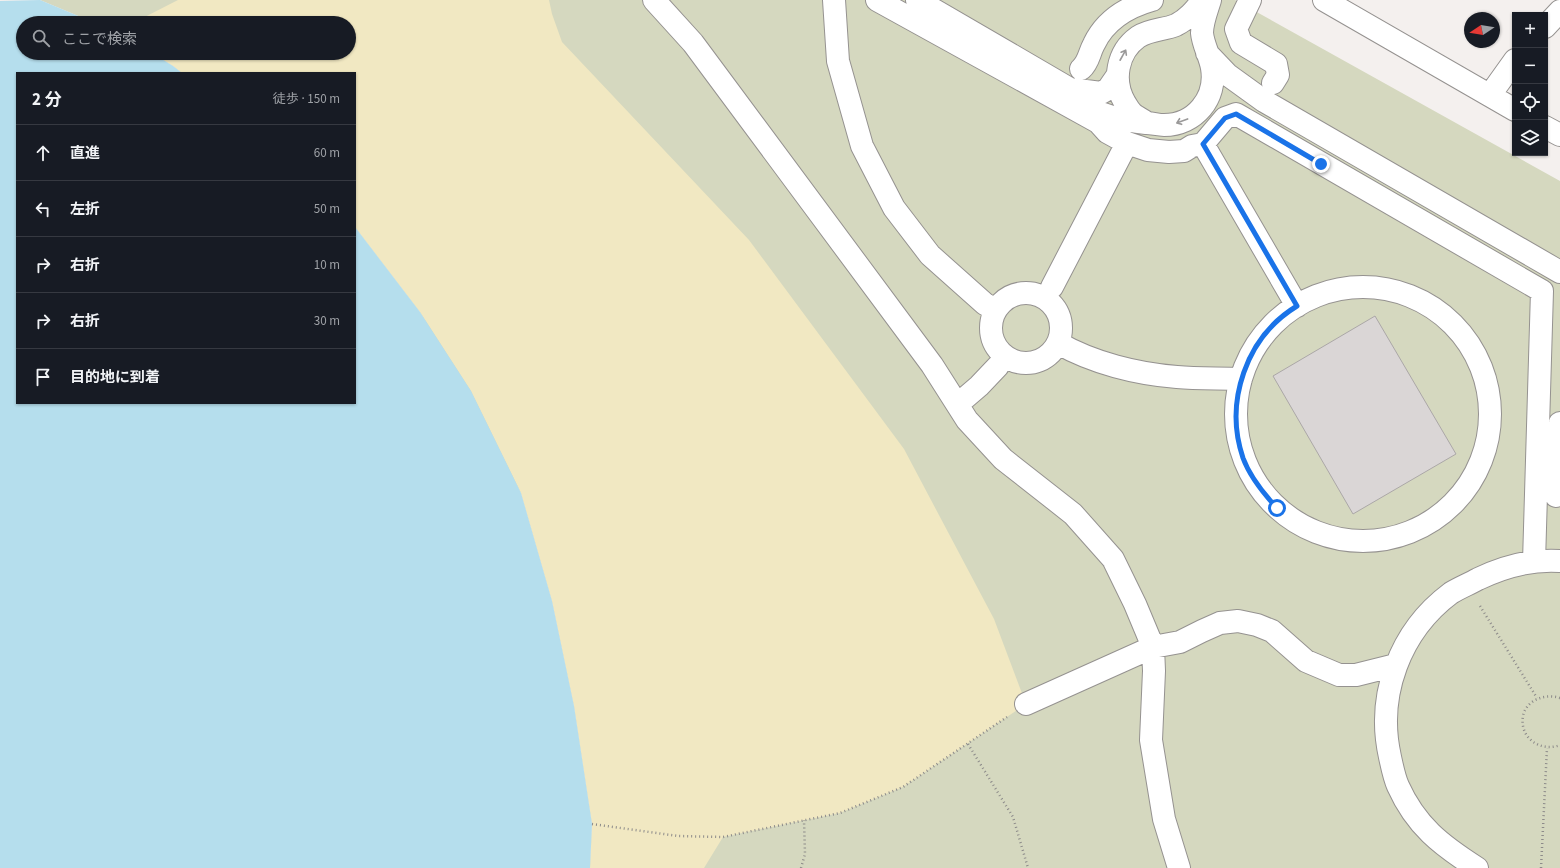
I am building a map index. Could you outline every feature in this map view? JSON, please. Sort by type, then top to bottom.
[{"type":"street","points":[[654,0],[693,43],[932,365],[968,420],[1004,459],[1073,514],[1113,559],[1135,604],[1153,647],[1154,671],[1151,740],[1164,819],[1179,868]]},
{"type":"street","points":[[834,0],[838,61],[862,146],[894,208],[930,255],[985,304],[996,310]]},
{"type":"street","points":[[877,0],[1098,122],[1107,132],[1127,143],[1148,150],[1169,152],[1184,150],[1192,146],[1203,144],[1225,118],[1236,114],[1542,291],[1534,562]]},
{"type":"street","points":[[917,0],[1070,89],[1081,102],[1099,112],[1134,122],[1164,125],[1183,122],[1199,112],[1209,99],[1220,93],[1269,92]]},
{"type":"street","points":[[1081,69],[1087,63],[1092,47],[1100,32],[1107,24],[1117,16],[1152,0]]},
{"type":"street","points":[[1147,123],[1130,112],[1120,95],[1117,76],[1120,61],[1127,47],[1139,36],[1153,30],[1175,25],[1186,19],[1203,0]]},
{"type":"street","points":[[1209,99],[1212,81],[1212,68],[1202,32],[1210,0]]},
{"type":"street","points":[[1250,0],[1236,29],[1241,43],[1276,64],[1278,75],[1269,92]]},
{"type":"street","points":[[1324,0],[1512,108]]},
{"type":"street","points":[[1548,24],[1560,11]]},
{"type":"street","points":[[1208,53],[1228,75],[1269,92],[1560,272]]},
{"type":"street","points":[[1490,95],[1512,64]]},
{"type":"street","points":[[1070,89],[1101,92],[1108,89],[1117,76]]},
{"type":"street","points":[[1548,129],[1560,136]]},
{"type":"street","points":[[1052,287],[1127,143]]},
{"type":"street","points":[[1203,144],[1297,306]]},
{"type":"street","points":[[1367,287],[1387,289],[1407,294],[1426,303],[1443,315],[1471,346],[1481,365],[1487,385],[1490,406],[1490,427],[1482,460],[1470,484],[1458,500],[1444,514],[1409,534],[1389,540],[1369,542],[1349,541],[1329,538],[1310,531],[1293,521],[1277,508],[1263,493],[1249,470],[1238,439],[1236,419],[1237,398],[1241,379],[1248,359],[1259,341],[1272,325],[1288,311],[1297,306],[1325,292],[1346,288],[1367,287]]},
{"type":"street","points":[[1027,292],[1038,294],[1048,300],[1056,309],[1060,320],[1061,332],[1058,343],[1050,353],[1041,360],[1029,363],[1018,362],[1006,357],[998,349],[992,338],[992,316],[996,310],[1006,298],[1016,294],[1027,292]]},
{"type":"street","points":[[1058,343],[1072,351],[1096,360],[1148,374],[1178,378],[1241,379]]},
{"type":"street","points":[[958,404],[979,386],[998,366]]},
{"type":"street","points":[[1556,496],[1560,423]]},
{"type":"street","points":[[1476,868],[1435,839],[1420,822],[1398,785],[1387,743],[1385,722],[1388,694],[1396,665],[1406,644],[1424,618],[1436,605],[1453,592],[1494,571],[1534,562],[1560,561]]},
{"type":"street","points":[[1026,704],[1153,647],[1180,642],[1202,630],[1220,624],[1238,621],[1257,625],[1272,631],[1306,661],[1339,675],[1356,675],[1396,665]]},
{"type":"path","points":[[1468,585],[1537,698]]},
{"type":"path","points":[[1560,698],[1552,696],[1537,698],[1530,703],[1523,718],[1523,727],[1532,741],[1547,748],[1560,745]]},
{"type":"path","points":[[592,824],[678,836],[723,837],[840,813],[903,787],[1026,704]]},
{"type":"path","points":[[968,744],[1013,817],[1028,868]]},
{"type":"path","points":[[1541,868],[1547,748]]},
{"type":"path","points":[[801,868],[805,854],[804,820]]},
{"type":"green space","points":[[40,0],[1235,0],[1512,154],[1512,156],[1515,156],[1560,181],[1560,868],[590,868],[592,824],[574,706],[552,601],[521,493],[420,312],[356,228],[356,72],[181,72],[163,60],[356,60],[356,16],[78,16]]},
{"type":"sand","points":[[178,0],[549,0],[552,14],[562,42],[749,240],[904,449],[994,619],[1026,704],[903,787],[840,813],[723,837],[704,868],[590,868],[592,824],[574,706],[552,601],[521,493],[471,391],[420,312],[356,228],[356,72],[181,72],[163,60],[356,60],[356,16],[147,16]]},
{"type":"water","points":[[40,0],[78,16],[16,16],[16,60],[163,60],[181,72],[16,72],[16,404],[356,404],[356,228],[420,312],[471,391],[521,493],[552,601],[574,706],[592,824],[590,868],[0,868],[0,1]]},
{"type":"building","points":[[1375,316],[1456,454],[1353,514],[1273,376]]},
{"type":"route","points":[[1277,508],[1263,493],[1252,476],[1244,458],[1238,439],[1236,419],[1237,398],[1241,379],[1248,359],[1259,341],[1272,325],[1288,311],[1297,306],[1203,144],[1225,118],[1236,114],[1321,164]]}]
